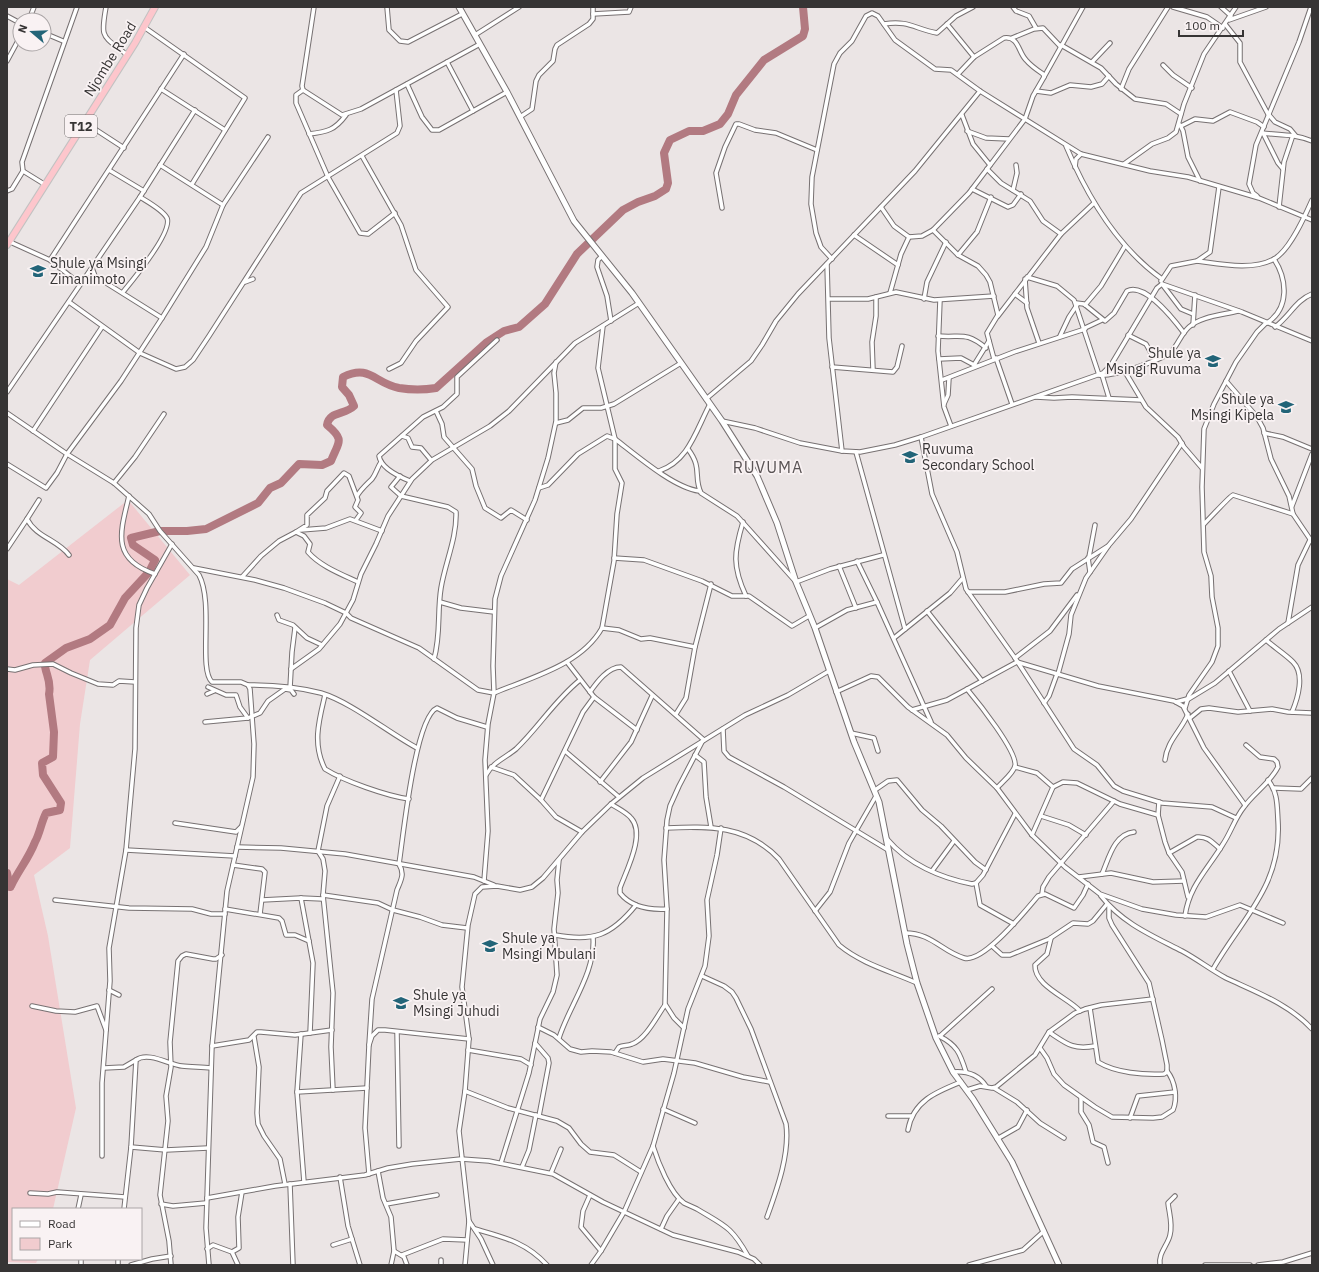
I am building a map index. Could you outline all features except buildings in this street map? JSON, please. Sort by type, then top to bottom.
[{"type":"highway","name":"Njombe Road","points":[[8,243],[44,184],[127,56],[155,7]]},
{"type":"street","points":[[7,191],[12,189],[23,171],[22,159],[76,7]]},
{"type":"street","points":[[106,7],[103,31],[105,36],[127,56]]},
{"type":"street","points":[[314,7],[302,86],[303,90],[338,113],[346,115]]},
{"type":"street","points":[[387,7],[389,30],[400,41],[408,42],[462,14]]},
{"type":"street","points":[[459,7],[507,92],[568,211],[639,303],[722,421],[757,476],[777,523],[796,582],[815,628],[836,692],[876,793],[890,851],[905,933],[917,983],[953,1072],[967,1090],[1012,1162],[1059,1265]]},
{"type":"street","points":[[509,7],[512,11]]},
{"type":"street","points":[[475,35],[519,7]]},
{"type":"street","points":[[520,117],[532,109],[536,81],[553,61],[557,45],[589,24],[593,14],[592,7]]},
{"type":"street","points":[[593,14],[629,12],[631,7]]},
{"type":"street","points":[[884,24],[912,24],[937,33],[956,16],[973,7]]},
{"type":"street","points":[[1013,7],[1016,11],[1029,16],[1036,28]]},
{"type":"street","points":[[881,207],[894,226],[909,237],[922,236],[933,230],[972,189],[1008,139],[1025,119],[1036,91],[1083,7]]},
{"type":"street","points":[[1121,89],[1129,69],[1168,7]]},
{"type":"street","points":[[1173,7],[1208,17],[1224,26],[1240,42],[1240,62],[1269,116],[1275,122],[1290,129],[1294,135]]},
{"type":"street","points":[[1221,7],[1231,16]]},
{"type":"street","points":[[1124,164],[1152,144],[1176,132],[1180,125],[1181,114],[1204,54],[1236,7]]},
{"type":"street","points":[[1228,20],[1266,7]]},
{"type":"street","points":[[1259,198],[1253,193],[1249,184],[1255,152],[1307,21],[1311,7]]},
{"type":"street","points":[[832,259],[818,243],[811,204],[812,177],[836,58],[852,41],[859,26],[866,16],[872,14],[876,14],[895,40],[935,69],[951,70],[958,74],[980,92],[1081,154],[1200,181],[1259,198],[1312,220]]},
{"type":"street","points":[[1307,21],[1312,23]]},
{"type":"street","points":[[947,24],[974,57]]},
{"type":"street","points":[[144,28],[184,54],[245,98],[192,184]]},
{"type":"street","points":[[958,74],[974,57],[1004,38],[1012,38],[1036,28],[1046,30],[1061,45],[1092,62],[1109,76],[1121,89],[1135,99],[1166,104],[1181,114]]},
{"type":"street","points":[[52,36],[63,41]]},
{"type":"street","points":[[1012,38],[1018,45],[1026,60],[1043,74],[1044,77]]},
{"type":"street","points":[[1092,62],[1110,43]]},
{"type":"street","points":[[310,134],[327,132],[338,125],[346,115],[361,109],[480,44]]},
{"type":"street","points":[[7,61],[12,52]]},
{"type":"street","points":[[50,260],[184,54]]},
{"type":"street","points":[[447,62],[473,111]]},
{"type":"street","points":[[1163,65],[1173,76],[1192,88]]},
{"type":"street","points":[[1036,91],[1051,93],[1070,85],[1091,87],[1102,84],[1109,76]]},
{"type":"street","points":[[407,84],[422,117],[432,130],[439,130],[507,92]]},
{"type":"street","points":[[161,89],[225,130]]},
{"type":"street","points":[[303,90],[296,95],[295,100],[328,177],[360,233],[368,234],[395,213]]},
{"type":"street","points":[[69,302],[140,353],[176,369],[185,367],[193,360],[301,193],[397,133],[400,126],[396,90]]},
{"type":"street","points":[[706,399],[750,361],[762,345],[776,321],[798,294],[915,171],[980,92]]},
{"type":"street","points":[[7,392],[144,191],[194,110]]},
{"type":"street","points":[[1180,125],[1194,120],[1213,120],[1230,112],[1257,122],[1264,127]]},
{"type":"street","points":[[962,115],[973,144],[990,165]]},
{"type":"street","points":[[84,122],[124,148]]},
{"type":"street","points":[[722,208],[716,173],[725,147],[736,124],[755,130],[776,133],[817,150]]},
{"type":"street","points":[[1180,125],[1184,131],[1188,157],[1200,181]]},
{"type":"street","points":[[967,131],[986,138],[1008,139]]},
{"type":"street","points":[[1262,133],[1277,136],[1294,135],[1312,142]]},
{"type":"street","points":[[1262,133],[1278,163],[1283,169]]},
{"type":"street","points":[[1279,207],[1283,169],[1288,148],[1294,135]]},
{"type":"street","points":[[7,464],[46,488],[57,472],[66,454],[122,381],[140,353],[206,247],[224,205],[268,136]]},
{"type":"street","points":[[1066,146],[1075,168],[1094,203],[1125,246],[1142,264],[1162,279]]},
{"type":"street","points":[[1075,168],[1076,159],[1081,154]]},
{"type":"street","points":[[362,156],[395,213],[409,246],[416,270],[448,307],[416,341],[401,363],[389,369]]},
{"type":"street","points":[[160,165],[224,205]]},
{"type":"street","points":[[1013,190],[1017,173],[1016,165]]},
{"type":"street","points":[[987,169],[995,178],[1030,201],[1049,226],[1061,234]]},
{"type":"street","points":[[109,170],[144,191]]},
{"type":"street","points":[[23,171],[44,184]]},
{"type":"street","points":[[1198,261],[1211,249],[1214,219],[1219,198],[1219,187]]},
{"type":"street","points":[[972,189],[1010,207],[1021,194]]},
{"type":"street","points":[[123,292],[161,239],[167,224],[165,216],[140,197]]},
{"type":"street","points":[[958,255],[977,232],[991,198]]},
{"type":"street","points":[[1101,375],[1111,365],[1171,266],[1198,261],[1232,266],[1265,263],[1274,259],[1284,250],[1312,200]]},
{"type":"street","points":[[1012,404],[989,341],[988,330],[997,316],[1061,234],[1094,203]]},
{"type":"street","points":[[933,230],[958,255],[982,270],[990,282],[997,316]]},
{"type":"street","points":[[854,235],[898,265]]},
{"type":"street","points":[[890,293],[898,265],[909,237]]},
{"type":"street","points":[[924,299],[927,282],[946,242]]},
{"type":"street","points":[[8,243],[50,260],[80,284]]},
{"type":"street","points":[[1085,305],[1101,286],[1125,246]]},
{"type":"street","points":[[602,256],[598,260],[597,267],[607,296],[611,320]]},
{"type":"street","points":[[1185,708],[1187,700],[1212,662],[1218,646],[1218,628],[1212,597],[1210,576],[1204,552],[1202,468],[1204,429],[1214,404],[1247,344],[1260,327],[1277,314],[1285,288],[1282,273],[1274,259]]},
{"type":"street","points":[[827,264],[829,338],[842,451]]},
{"type":"street","points":[[92,268],[95,276],[123,292],[162,318]]},
{"type":"street","points":[[1026,278],[1026,303],[1039,343]]},
{"type":"street","points":[[1026,278],[1057,286],[1076,304],[1109,398]]},
{"type":"street","points":[[244,282],[253,279]]},
{"type":"street","points":[[1161,284],[1239,311],[1312,341]]},
{"type":"street","points":[[1161,284],[1181,309],[1193,314]]},
{"type":"street","points":[[942,380],[975,365],[1085,329],[1102,320],[1107,320],[1114,313],[1127,291],[1130,290],[1134,290],[1151,297],[1173,318],[1184,333]]},
{"type":"street","points":[[829,299],[854,300],[902,292],[924,299],[940,300],[994,296]]},
{"type":"street","points":[[1015,294],[1026,303]]},
{"type":"street","points":[[1275,326],[1288,316],[1300,301],[1312,294]]},
{"type":"street","points":[[1193,325],[1195,295]]},
{"type":"street","points":[[873,370],[872,342],[877,311],[876,297]]},
{"type":"street","points":[[940,300],[938,336],[939,359],[945,412],[951,426]]},
{"type":"street","points":[[291,669],[322,645],[334,633],[353,600],[358,582],[388,516],[410,481],[431,460],[490,426],[510,411],[575,343],[639,303]]},
{"type":"street","points":[[1076,304],[1085,305],[1102,320]]},
{"type":"street","points":[[1060,336],[1076,304]]},
{"type":"street","points":[[722,421],[755,428],[800,443],[842,451],[856,452],[896,445],[1012,404],[1101,375],[1124,370],[1155,360],[1172,350],[1184,333],[1193,325],[1210,318],[1239,311]]},
{"type":"street","points":[[193,567],[242,577],[284,588],[325,603],[346,613],[351,618],[411,644],[471,686],[484,692],[494,693],[568,662],[598,636],[602,628],[614,558],[617,514],[622,483],[615,469],[614,439],[598,368],[603,326]]},
{"type":"street","points":[[32,431],[102,327]]},
{"type":"street","points":[[938,336],[964,335],[976,340],[986,348]]},
{"type":"street","points":[[1128,335],[1146,344],[1155,360]]},
{"type":"street","points":[[410,481],[400,476],[381,462],[379,456],[423,417],[443,407],[457,394],[458,377],[497,340]]},
{"type":"street","points":[[975,365],[989,341]]},
{"type":"street","points":[[832,367],[895,371],[902,346]]},
{"type":"street","points":[[939,359],[961,358],[975,365]]},
{"type":"street","points":[[484,881],[488,831],[485,777],[487,727],[494,693],[494,612],[496,591],[501,576],[527,520],[548,458],[556,423],[554,368],[556,362]]},
{"type":"street","points":[[556,423],[568,420],[583,408],[606,406],[625,398],[681,363]]},
{"type":"street","points":[[1124,370],[1141,400],[1178,437],[1202,468]]},
{"type":"street","points":[[944,404],[948,395],[949,378]]},
{"type":"street","points":[[1226,381],[1258,417],[1268,450],[1282,479],[1294,514],[1311,541],[1298,564],[1288,623]]},
{"type":"street","points":[[1035,397],[1141,400]]},
{"type":"street","points":[[659,471],[672,466],[688,449],[710,404]]},
{"type":"street","points":[[436,411],[442,424],[444,437],[452,448],[471,466],[476,486],[485,508],[501,518],[511,510],[527,520]]},
{"type":"street","points":[[7,413],[66,454],[114,482],[149,514],[160,531],[193,567],[204,584],[207,599],[205,663],[208,678],[212,682],[241,682],[248,685],[290,688],[325,695],[351,708],[417,748]]},
{"type":"street","points":[[114,482],[135,457],[164,414]]},
{"type":"street","points":[[1264,433],[1283,437],[1312,448]]},
{"type":"street","points":[[402,436],[408,438],[412,447],[421,448],[424,454],[431,460]]},
{"type":"street","points":[[539,488],[548,484],[567,463],[606,436],[614,439],[686,488],[699,491]]},
{"type":"street","points":[[921,437],[932,494],[957,552],[962,579],[968,592],[1015,658],[1074,749],[1097,764],[1114,786],[1127,792],[1159,802],[1212,806],[1236,818]]},
{"type":"street","points":[[1044,703],[1049,696],[1058,674],[1068,636],[1071,615],[1090,572],[1109,545],[1131,520],[1182,443]]},
{"type":"street","points":[[688,449],[697,465],[699,491],[703,496],[737,516],[796,582]]},
{"type":"street","points":[[856,452],[904,629]]},
{"type":"street","points":[[1292,506],[1312,454]]},
{"type":"street","points":[[357,496],[364,484],[372,478],[381,462]]},
{"type":"street","points":[[242,577],[261,556],[279,541],[307,525],[307,515],[325,498],[328,491],[340,475],[344,473],[349,476],[357,496],[358,500],[355,507],[361,513],[356,520]]},
{"type":"street","points":[[400,476],[391,488],[401,496],[448,507],[456,512],[453,540],[443,578],[440,602],[440,630],[434,659]]},
{"type":"street","points":[[1204,524],[1218,512],[1229,497],[1233,495],[1294,514]]},
{"type":"street","points":[[129,496],[123,520],[121,544],[126,555],[132,562],[140,568],[155,574]]},
{"type":"street","points":[[7,549],[40,500]]},
{"type":"street","points":[[27,519],[31,527],[63,548],[69,555]]},
{"type":"street","points":[[296,532],[326,528],[350,519],[382,531]]},
{"type":"street","points":[[743,522],[737,543],[736,570],[746,596]]},
{"type":"street","points":[[1090,572],[1089,558],[1095,525]]},
{"type":"street","points":[[296,532],[304,536],[310,544],[308,552],[314,558],[337,572],[358,582]]},
{"type":"street","points":[[102,1156],[102,1083],[110,990],[109,948],[126,850],[135,750],[136,628],[139,605],[172,544]]},
{"type":"street","points":[[968,592],[1005,592],[1044,584],[1061,583],[1072,569],[1109,545]]},
{"type":"street","points":[[796,582],[839,566],[883,555]]},
{"type":"street","points":[[614,558],[644,560],[711,584],[732,596],[746,596],[753,598],[792,626],[810,616]]},
{"type":"street","points":[[857,562],[926,707],[931,724]]},
{"type":"street","points":[[839,566],[856,608]]},
{"type":"street","points":[[894,638],[954,590],[962,579]]},
{"type":"street","points":[[676,714],[686,698],[695,647],[711,584]]},
{"type":"street","points":[[1015,658],[1050,631],[1081,591]]},
{"type":"street","points":[[440,602],[461,608],[494,612]]},
{"type":"street","points":[[815,628],[841,613],[877,602]]},
{"type":"street","points":[[912,710],[947,700],[1017,662],[1098,686],[1176,702],[1187,700],[1214,684],[1266,640],[1312,606]]},
{"type":"street","points":[[927,611],[982,681]]},
{"type":"street","points":[[277,615],[279,620],[293,625],[308,638],[322,645]]},
{"type":"street","points":[[290,688],[295,628]]},
{"type":"street","points":[[602,628],[619,630],[641,639],[650,638],[695,647]]},
{"type":"street","points":[[1266,640],[1294,662],[1298,669],[1298,692],[1292,712]]},
{"type":"street","points":[[568,662],[594,697],[637,730]]},
{"type":"street","points":[[7,670],[53,664],[70,673],[98,684],[113,685],[119,681],[136,682]]},
{"type":"street","points":[[590,692],[601,677],[618,667],[626,670],[652,696],[676,714],[703,741]]},
{"type":"street","points":[[237,847],[318,851],[345,854],[484,881],[497,886],[520,890],[526,889],[539,881],[582,832],[610,804],[643,778],[745,715],[788,695],[829,671]]},
{"type":"street","points":[[1229,671],[1250,711]]},
{"type":"street","points":[[836,692],[870,676],[880,678],[912,710],[944,732],[966,758],[997,788],[1032,836],[1062,864],[1100,894],[1108,905],[1141,930],[1225,977],[1277,1002],[1312,1029]]},
{"type":"street","points":[[485,777],[491,767],[517,747],[558,700],[580,680]]},
{"type":"street","points":[[209,1265],[207,1249],[206,1203],[212,1046],[222,955],[225,909],[254,770],[248,685]]},
{"type":"street","points":[[208,687],[214,691],[226,695],[236,695],[240,707],[250,717]]},
{"type":"street","points":[[205,722],[250,717],[260,713],[268,701],[285,689],[291,690],[294,694]]},
{"type":"street","points":[[967,689],[999,730],[1014,762],[1015,768]]},
{"type":"street","points":[[207,694],[214,691]]},
{"type":"street","points":[[325,695],[317,726],[318,752],[325,769],[392,796],[409,799]]},
{"type":"street","points":[[600,782],[624,751],[637,730],[652,696]]},
{"type":"street","points":[[541,800],[583,712],[594,697]]},
{"type":"street","points":[[1176,702],[1185,708],[1204,748],[1245,805]]},
{"type":"street","points":[[369,1174],[365,1128],[372,999],[403,873],[399,864],[417,748],[427,723],[435,709],[439,708],[468,722],[487,727]]},
{"type":"street","points":[[1165,760],[1170,742],[1181,729],[1189,716],[1201,709],[1206,708],[1232,711],[1250,711],[1272,709],[1312,713]]},
{"type":"street","points":[[723,729],[724,751],[729,757],[784,787],[890,851]]},
{"type":"street","points":[[851,732],[874,738],[878,751]]},
{"type":"street","points":[[615,1053],[619,1047],[633,1044],[654,1024],[665,1005],[667,909],[664,866],[666,828],[675,794],[703,741]]},
{"type":"street","points":[[1185,916],[1188,897],[1205,868],[1220,849],[1236,818],[1245,805],[1276,770],[1277,762],[1274,759],[1260,757],[1246,745]]},
{"type":"street","points":[[565,751],[619,797]]},
{"type":"street","points":[[695,755],[704,762],[706,797],[711,826]]},
{"type":"street","points":[[491,767],[514,775],[541,800],[556,817],[582,832]]},
{"type":"street","points":[[1015,768],[1037,773],[1053,787]]},
{"type":"street","points":[[997,788],[1015,768]]},
{"type":"street","points":[[333,1090],[331,1047],[333,992],[323,899],[325,863],[318,851],[326,806],[340,776]]},
{"type":"street","points":[[1274,788],[1301,789],[1312,778]]},
{"type":"street","points":[[815,911],[830,892],[855,830],[876,793],[888,781],[897,780],[922,810],[975,862],[986,870]]},
{"type":"street","points":[[1213,969],[1253,910],[1268,880],[1277,846],[1278,804],[1274,788],[1268,780]]},
{"type":"street","points":[[1032,836],[1042,816],[1053,787],[1063,782],[1077,783],[1134,809],[1158,815]]},
{"type":"street","points":[[1042,894],[1043,887],[1047,880],[1114,801]]},
{"type":"street","points":[[1159,802],[1158,815],[1169,853],[1182,872],[1188,897]]},
{"type":"street","points":[[610,804],[632,818],[636,826],[633,855],[620,888],[622,895],[643,908],[667,909]]},
{"type":"street","points":[[1014,924],[980,905],[976,883],[986,870],[1015,814]]},
{"type":"street","points":[[1042,816],[1069,824],[1086,834]]},
{"type":"street","points":[[175,823],[236,832],[242,826]]},
{"type":"street","points":[[666,828],[711,826],[756,840],[770,850],[786,869],[798,889],[840,945],[851,955],[868,964],[917,983]]},
{"type":"street","points":[[591,1265],[624,1212],[652,1146],[677,1060],[688,1009],[702,976],[708,943],[707,900],[717,855],[721,828]]},
{"type":"street","points":[[1102,874],[1117,841],[1122,836],[1134,832]]},
{"type":"street","points":[[1169,853],[1197,837],[1210,840],[1220,849]]},
{"type":"street","points":[[887,839],[903,855],[932,871],[965,883],[976,883]]},
{"type":"street","points":[[932,871],[954,841]]},
{"type":"street","points":[[126,850],[235,856]]},
{"type":"street","points":[[501,1162],[531,1065],[538,1027],[553,992],[557,975],[555,935],[559,859]]},
{"type":"street","points":[[233,866],[264,871],[260,914]]},
{"type":"street","points":[[1079,877],[1111,873],[1153,882],[1184,881]]},
{"type":"street","points":[[905,933],[918,933],[963,958],[974,957],[992,946],[1014,924],[1038,896],[1042,894],[1048,895],[1074,908],[1083,895],[1088,884]]},
{"type":"street","points":[[465,1265],[469,1221],[468,1198],[461,1159],[459,1131],[465,1091],[469,1039],[462,987],[467,928],[472,902],[477,891],[482,887],[497,886]]},
{"type":"street","points":[[1100,894],[1142,909],[1185,916],[1210,916],[1236,905],[1243,906],[1283,923]]},
{"type":"street","points":[[323,895],[378,903],[394,910],[442,925],[467,928]]},
{"type":"street","points":[[262,900],[301,898],[323,899]]},
{"type":"street","points":[[301,898],[313,963],[310,1033]]},
{"type":"street","points":[[55,900],[116,907],[192,909],[212,914],[225,914]]},
{"type":"street","points":[[555,935],[575,938],[593,937],[614,927],[636,905]]},
{"type":"street","points":[[992,946],[1002,955],[1010,955],[1051,938],[1073,923],[1088,924],[1093,921],[1108,905]]},
{"type":"street","points":[[1040,1048],[1056,1077],[1081,1098],[1112,1117],[1153,1118],[1168,1114],[1174,1105],[1174,1084],[1167,1071],[1153,999],[1145,974],[1112,925],[1109,918],[1108,905]]},
{"type":"street","points":[[225,909],[260,914],[281,920],[286,935],[295,935],[309,941]]},
{"type":"street","points":[[559,1038],[565,1019],[589,966],[592,955],[593,937]]},
{"type":"street","points":[[1051,938],[1047,954],[1035,966],[1036,971],[1052,990],[1080,1011]]},
{"type":"street","points":[[171,1265],[169,1241],[161,1204],[168,1121],[166,1096],[171,1062],[170,1042],[179,959],[186,954],[213,959],[216,959],[222,955]]},
{"type":"street","points":[[702,976],[724,986],[732,992],[736,998],[751,1029],[786,1128],[780,1174],[767,1217]]},
{"type":"street","points":[[938,1037],[992,989]]},
{"type":"street","points":[[110,990],[119,995]]},
{"type":"street","points":[[994,1088],[1034,1055],[1050,1032],[1080,1011],[1090,1008],[1153,999]]},
{"type":"street","points":[[665,1005],[674,1018],[684,1028]]},
{"type":"street","points":[[32,1006],[56,1011],[75,1012],[96,1006],[106,1032]]},
{"type":"street","points":[[1090,1008],[1098,1062],[1140,1074],[1164,1074],[1167,1071]]},
{"type":"street","points":[[538,1027],[559,1038],[575,1051],[605,1051],[643,1062],[663,1059],[677,1060],[695,1063],[743,1078],[770,1082]]},
{"type":"street","points":[[212,1046],[242,1042],[254,1037],[257,1032],[300,1034],[332,1030]]},
{"type":"street","points":[[369,1045],[372,1036],[378,1030],[469,1039]]},
{"type":"street","points":[[397,1032],[399,1146]]},
{"type":"street","points":[[1050,1032],[1073,1047],[1084,1048],[1095,1046]]},
{"type":"street","points":[[300,1034],[296,1092],[304,1182]]},
{"type":"street","points":[[254,1037],[259,1067],[257,1101],[258,1124],[264,1136],[280,1159],[285,1184]]},
{"type":"street","points":[[938,1037],[953,1044],[963,1060],[966,1072]]},
{"type":"street","points":[[522,1167],[529,1150],[538,1116],[549,1063],[548,1058],[535,1043]]},
{"type":"street","points":[[468,1050],[521,1059],[531,1065]]},
{"type":"street","points":[[104,1068],[124,1067],[139,1058],[155,1058],[182,1066],[211,1068]]},
{"type":"street","points":[[124,1208],[131,1147],[136,1060]]},
{"type":"street","points":[[953,1072],[966,1072],[976,1076],[986,1086]]},
{"type":"street","points":[[908,1130],[912,1116],[924,1101],[940,1090],[961,1082]]},
{"type":"street","points":[[967,1090],[986,1086],[994,1088],[1027,1110],[1040,1123],[1064,1138]]},
{"type":"street","points":[[296,1092],[367,1088]]},
{"type":"street","points":[[465,1091],[516,1111],[563,1124],[569,1128],[581,1144],[590,1152],[614,1155],[641,1172]]},
{"type":"street","points":[[1130,1118],[1138,1096],[1174,1092]]},
{"type":"street","points":[[1081,1098],[1081,1112],[1089,1125],[1093,1142],[1104,1147],[1108,1163]]},
{"type":"street","points":[[663,1109],[696,1123]]},
{"type":"street","points":[[997,1139],[1018,1127],[1027,1110]]},
{"type":"street","points":[[888,1116],[912,1116]]},
{"type":"street","points":[[652,1146],[658,1162],[679,1199],[729,1228],[748,1256]]},
{"type":"street","points":[[131,1147],[166,1150],[208,1148]]},
{"type":"street","points":[[551,1173],[561,1149]]},
{"type":"street","points":[[207,1198],[285,1184],[369,1174],[412,1164],[461,1159],[501,1162],[551,1173],[590,1195],[673,1235],[748,1256],[757,1261],[760,1265]]},
{"type":"street","points":[[378,1171],[381,1192],[391,1217],[394,1251],[391,1265]]},
{"type":"street","points":[[340,1177],[348,1226],[360,1265]]},
{"type":"street","points":[[290,1184],[293,1265]]},
{"type":"street","points":[[30,1193],[43,1195],[56,1192],[125,1197]]},
{"type":"street","points":[[232,1252],[239,1248],[238,1217],[242,1192]]},
{"type":"street","points":[[78,1208],[81,1195]]},
{"type":"street","points":[[386,1204],[437,1195]]},
{"type":"street","points":[[590,1195],[583,1212],[581,1226],[601,1251]]},
{"type":"street","points":[[1160,1265],[1161,1255],[1171,1232],[1171,1216],[1168,1203],[1175,1196]]},
{"type":"street","points":[[661,1229],[667,1216],[679,1199]]},
{"type":"street","points":[[161,1204],[173,1206],[206,1203]]},
{"type":"street","points":[[469,1221],[475,1228],[493,1265]]},
{"type":"street","points":[[475,1228],[533,1250],[547,1265]]},
{"type":"street","points":[[969,1265],[1023,1250],[1044,1230]]},
{"type":"street","points":[[333,1245],[352,1239]]},
{"type":"street","points":[[402,1255],[436,1240],[467,1240]]},
{"type":"street","points":[[207,1249],[213,1245],[232,1252],[238,1265]]},
{"type":"street","points":[[394,1251],[402,1255],[407,1265]]},
{"type":"street","points":[[1259,1265],[1283,1262],[1312,1253]]},
{"type":"street","points":[[131,1265],[170,1256]]},
{"type":"street","points":[[441,1260],[441,1265]]},
{"type":"street","points":[[1205,1265],[1250,1265]]},
{"type":"green space","points":[[128,500],[190,575],[90,660],[80,724],[70,848],[34,875],[48,936],[76,1108],[53,1208],[12,1208],[12,1260],[38,1260],[36,1263],[7,1262],[7,579],[19,585]]},
{"type":"waterway","points":[[11,886],[33,848],[46,813],[60,810],[61,803],[43,775],[42,763],[53,757],[54,732],[49,694],[50,685],[45,663],[66,648],[90,639],[110,625],[125,598],[149,572],[155,560],[133,545],[131,538],[160,531],[206,529],[258,503],[270,488],[281,483],[299,464],[322,465],[331,461],[339,441],[336,434],[327,425],[328,421],[334,415],[346,411],[354,406],[349,395],[342,387],[343,377],[352,374],[366,373],[391,386],[399,388],[418,390],[436,388],[487,342],[504,331],[519,327],[545,304],[577,254],[623,210],[638,202],[655,196],[666,189],[668,183],[664,153],[670,140],[689,131],[703,131],[720,124],[728,114],[736,95],[764,60],[803,36],[805,29],[803,7]]},
{"type":"waterway","points":[[7,873],[10,887]]},
{"type":"place","name":"Shule ya Msingi Zimanimoto","points":[[38,271]]},
{"type":"place","name":"Shule ya Msingi Ruvuma","points":[[1213,361]]},
{"type":"place","name":"Shule ya Msingi Kipela","points":[[1286,407]]},
{"type":"place","name":"Ruvuma Secondary School","points":[[910,457]]},
{"type":"place","name":"Shule ya Msingi Mbulani","points":[[490,946]]},
{"type":"place","name":"Shule ya Msingi Juhudi","points":[[401,1003]]},
{"type":"district","name":"RUVUMA","points":[[768,467]]}]
